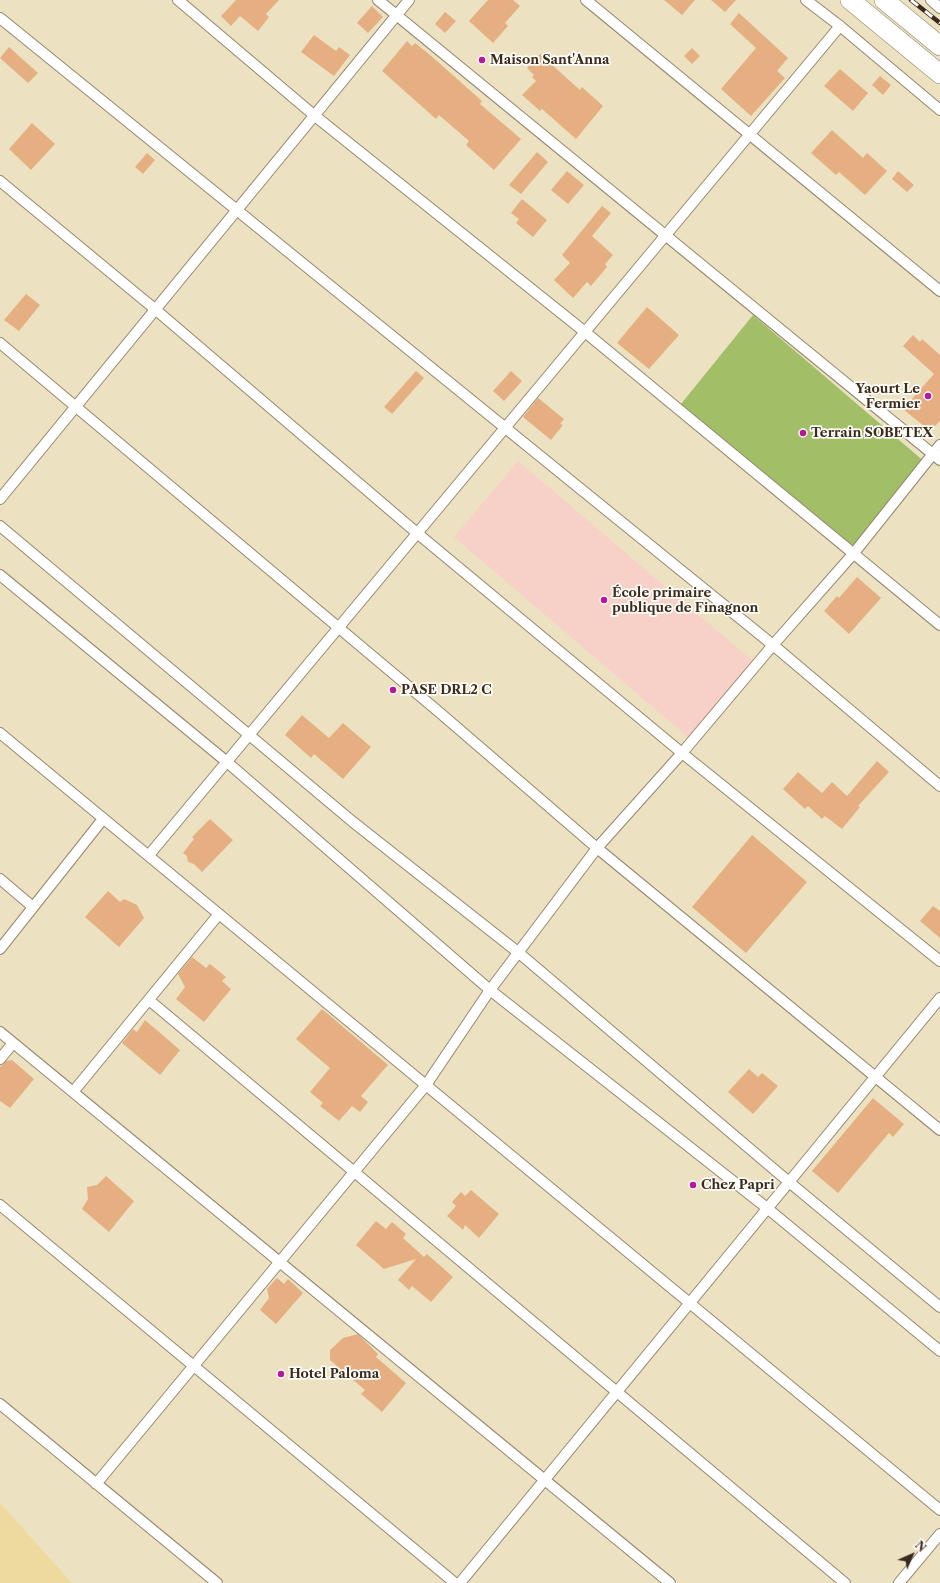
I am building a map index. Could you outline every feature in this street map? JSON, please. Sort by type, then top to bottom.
[{"type":"highway","points":[[850,0],[940,74]]},
{"type":"highway","points":[[884,0],[940,46]]},
{"type":"street","points":[[178,0],[315,116],[585,332],[940,624]]},
{"type":"street","points":[[378,0],[936,458]]},
{"type":"street","points":[[0,499],[75,406],[156,310],[236,210],[315,116],[395,15],[409,0]]},
{"type":"street","points":[[586,0],[749,136],[940,291]]},
{"type":"street","points":[[806,0],[840,26],[940,110]]},
{"type":"street","points":[[931,0],[940,8]]},
{"type":"street","points":[[0,18],[773,645],[940,786]]},
{"type":"street","points":[[149,855],[840,26]]},
{"type":"street","points":[[0,181],[156,310],[418,533],[682,753],[940,961]]},
{"type":"street","points":[[0,343],[339,628],[597,848],[940,1130]]},
{"type":"street","points":[[96,1484],[426,1085],[490,990],[597,848],[682,753],[773,645],[936,458],[940,445]]},
{"type":"street","points":[[0,526],[353,822],[519,953],[789,1182],[940,1307]]},
{"type":"street","points":[[0,576],[227,762],[490,990],[767,1208],[940,1351]]},
{"type":"street","points":[[0,733],[940,1510]]},
{"type":"street","points":[[0,949],[103,819]]},
{"type":"street","points":[[0,880],[33,907]]},
{"type":"street","points":[[74,1092],[219,914]]},
{"type":"street","points":[[460,1583],[940,998]]},
{"type":"street","points":[[149,1000],[845,1583]]},
{"type":"street","points":[[0,1032],[670,1583]]},
{"type":"street","points":[[0,1059],[13,1043]]},
{"type":"street","points":[[0,1205],[455,1583]]},
{"type":"street","points":[[0,1404],[217,1583]]},
{"type":"street","points":[[900,1583],[940,1534]]},
{"type":"shaded area","name":"École primaire publique de Finagnon","points":[[518,461],[754,662],[689,738],[454,537]]},
{"type":"green space","name":"Terrain SOBETEX","points":[[753,315],[926,463],[852,552],[681,404]]},
{"type":"sand","points":[[0,1503],[72,1583],[0,1583]]},
{"type":"building","points":[[236,0],[279,0],[266,14],[269,17],[258,31],[240,16],[231,26],[221,16]]},
{"type":"building","points":[[488,0],[513,0],[520,6],[505,23],[508,26],[493,43],[469,21]]},
{"type":"building","points":[[664,0],[695,0],[682,15]]},
{"type":"building","points":[[711,0],[736,0],[725,12]]},
{"type":"building","points":[[372,6],[383,17],[368,33],[357,23]]},
{"type":"building","points":[[445,12],[456,21],[445,33],[435,24]]},
{"type":"building","points":[[739,13],[788,58],[777,71],[785,78],[751,116],[721,89],[756,48],[730,24]]},
{"type":"building","points":[[314,35],[336,51],[339,47],[350,55],[334,76],[301,52]]},
{"type":"building","points":[[407,41],[412,46],[415,43],[429,54],[482,101],[480,104],[521,139],[494,170],[466,145],[469,141],[439,115],[436,119],[382,71]]},
{"type":"building","points":[[9,47],[38,73],[28,83],[0,58]]},
{"type":"building","points":[[692,48],[700,56],[692,64],[684,56]]},
{"type":"building","points":[[540,54],[580,90],[582,87],[603,106],[576,139],[542,109],[540,111],[522,95],[536,81],[532,77],[534,75],[527,68]]},
{"type":"building","points":[[840,69],[868,93],[853,111],[824,86]]},
{"type":"building","points":[[880,76],[891,85],[883,95],[872,85]]},
{"type":"building","points":[[32,123],[55,144],[31,170],[9,149]]},
{"type":"building","points":[[832,130],[863,158],[867,153],[887,171],[865,195],[839,172],[836,175],[811,153]]},
{"type":"building","points":[[537,152],[548,162],[521,194],[509,185]]},
{"type":"building","points":[[147,153],[155,160],[143,174],[135,167]]},
{"type":"building","points":[[567,171],[584,185],[568,204],[551,190]]},
{"type":"building","points":[[898,171],[914,185],[907,192],[892,179]]},
{"type":"building","points":[[522,199],[547,220],[533,237],[516,223],[519,219],[511,213]]},
{"type":"building","points":[[602,206],[611,213],[592,236],[613,255],[605,264],[607,267],[591,286],[587,282],[573,298],[554,280],[570,263],[562,255]]},
{"type":"building","points":[[26,294],[40,305],[19,331],[4,320]]},
{"type":"building","points":[[647,307],[679,335],[649,369],[617,343]]},
{"type":"building","name":"Yaourt Le Fermier","points":[[913,335],[920,342],[922,339],[940,355],[940,421],[930,431],[903,409],[934,374],[903,346]]},
{"type":"building","points":[[416,371],[424,378],[392,414],[384,407]]},
{"type":"building","points":[[511,371],[522,381],[504,401],[493,391]]},
{"type":"building","points":[[538,398],[564,419],[560,424],[563,425],[551,440],[523,417]]},
{"type":"building","points":[[857,577],[881,598],[849,634],[824,611],[837,596],[839,598]]},
{"type":"building","points":[[302,715],[329,738],[343,723],[371,747],[343,779],[314,754],[311,758],[285,735]]},
{"type":"building","points":[[877,761],[889,772],[858,806],[860,807],[842,829],[825,816],[822,819],[808,806],[805,809],[783,789],[798,772],[822,793],[832,782],[847,796]]},
{"type":"building","points":[[210,819],[233,840],[202,872],[194,864],[188,862],[187,856],[183,853],[194,839],[192,837]]},
{"type":"building","points":[[752,835],[807,882],[746,953],[692,907]]},
{"type":"building","points":[[108,891],[120,902],[124,899],[137,905],[144,918],[119,947],[85,917]]},
{"type":"building","points":[[933,906],[940,911],[940,938],[920,921]]},
{"type":"building","points":[[192,957],[206,968],[210,964],[226,977],[222,981],[231,989],[204,1022],[176,999],[185,987],[178,974]]},
{"type":"building","points":[[322,1009],[388,1065],[361,1096],[368,1102],[360,1112],[352,1106],[339,1121],[320,1106],[323,1103],[310,1092],[330,1068],[296,1039]]},
{"type":"building","points":[[145,1020],[180,1050],[160,1075],[122,1043],[133,1029],[137,1032]]},
{"type":"building","points":[[12,1060],[34,1079],[10,1108],[0,1101],[0,1067],[6,1061]]},
{"type":"building","points":[[749,1069],[758,1077],[762,1073],[778,1086],[753,1114],[728,1092]]},
{"type":"building","points":[[873,1098],[904,1124],[893,1137],[889,1133],[838,1193],[812,1171]]},
{"type":"building","points":[[106,1176],[134,1201],[109,1232],[82,1209],[88,1199],[87,1187],[97,1185]]},
{"type":"building","points":[[471,1190],[499,1214],[479,1238],[465,1225],[463,1230],[447,1216],[456,1206],[452,1202],[461,1192],[465,1196]]},
{"type":"building","points":[[376,1221],[386,1229],[392,1222],[406,1234],[403,1238],[424,1257],[427,1254],[453,1277],[431,1302],[412,1286],[409,1290],[398,1280],[416,1259],[384,1269],[356,1245]]},
{"type":"building","points":[[277,1278],[284,1284],[288,1279],[303,1293],[276,1324],[260,1310],[269,1298],[267,1289]]},
{"type":"building","points":[[358,1334],[378,1354],[376,1357],[406,1383],[382,1412],[361,1394],[365,1390],[330,1360],[330,1350],[343,1338]]},
{"type":"railway","points":[[911,0],[940,23]]},
{"type":"place","name":"Maison Sant'Anna","points":[[482,60]]},
{"type":"place","name":"Yaourt Le Fermier","points":[[928,396]]},
{"type":"place","name":"Terrain SOBETEX","points":[[803,433]]},
{"type":"place","name":"École primaire publique de Finagnon","points":[[604,600]]},
{"type":"place","name":"PASE DRL2 C","points":[[393,690]]},
{"type":"place","name":"Chez Papri","points":[[693,1185]]},
{"type":"place","name":"Hotel Paloma","points":[[281,1374]]}]
